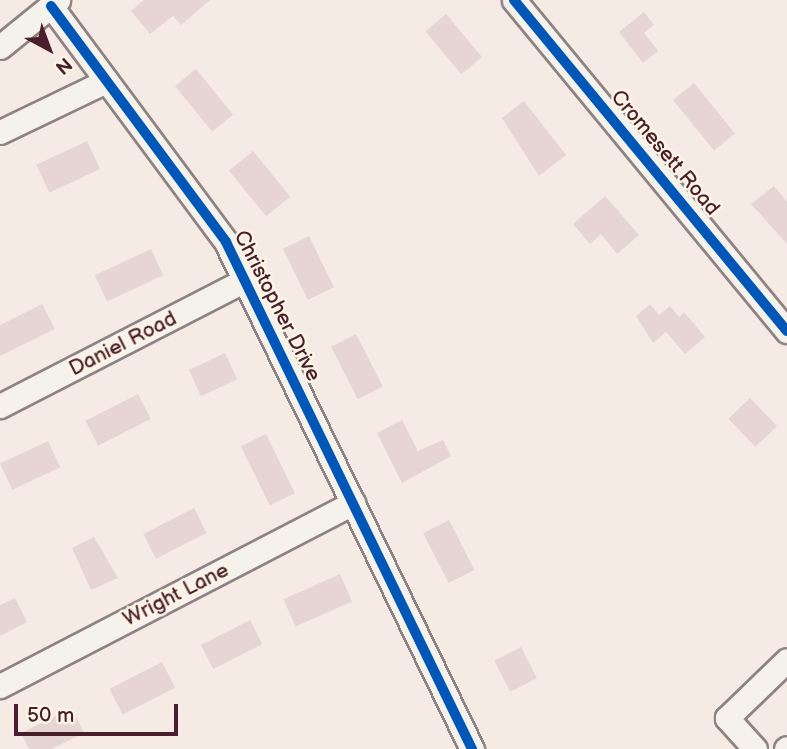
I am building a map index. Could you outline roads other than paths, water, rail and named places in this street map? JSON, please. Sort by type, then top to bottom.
[{"type":"street","name":"Cromesett Road","points":[[514,0],[787,331]]},
{"type":"street","points":[[0,47],[55,3]]},
{"type":"street","name":"Christopher Drive","points":[[55,3],[106,81],[226,242],[472,749]]},
{"type":"street","points":[[0,132],[106,81]]},
{"type":"street","name":"Daniel Road","points":[[0,406],[245,280]]},
{"type":"street","name":"Wright Lane","points":[[0,686],[353,503]]},
{"type":"street","points":[[755,749],[727,718],[786,662]]}]
